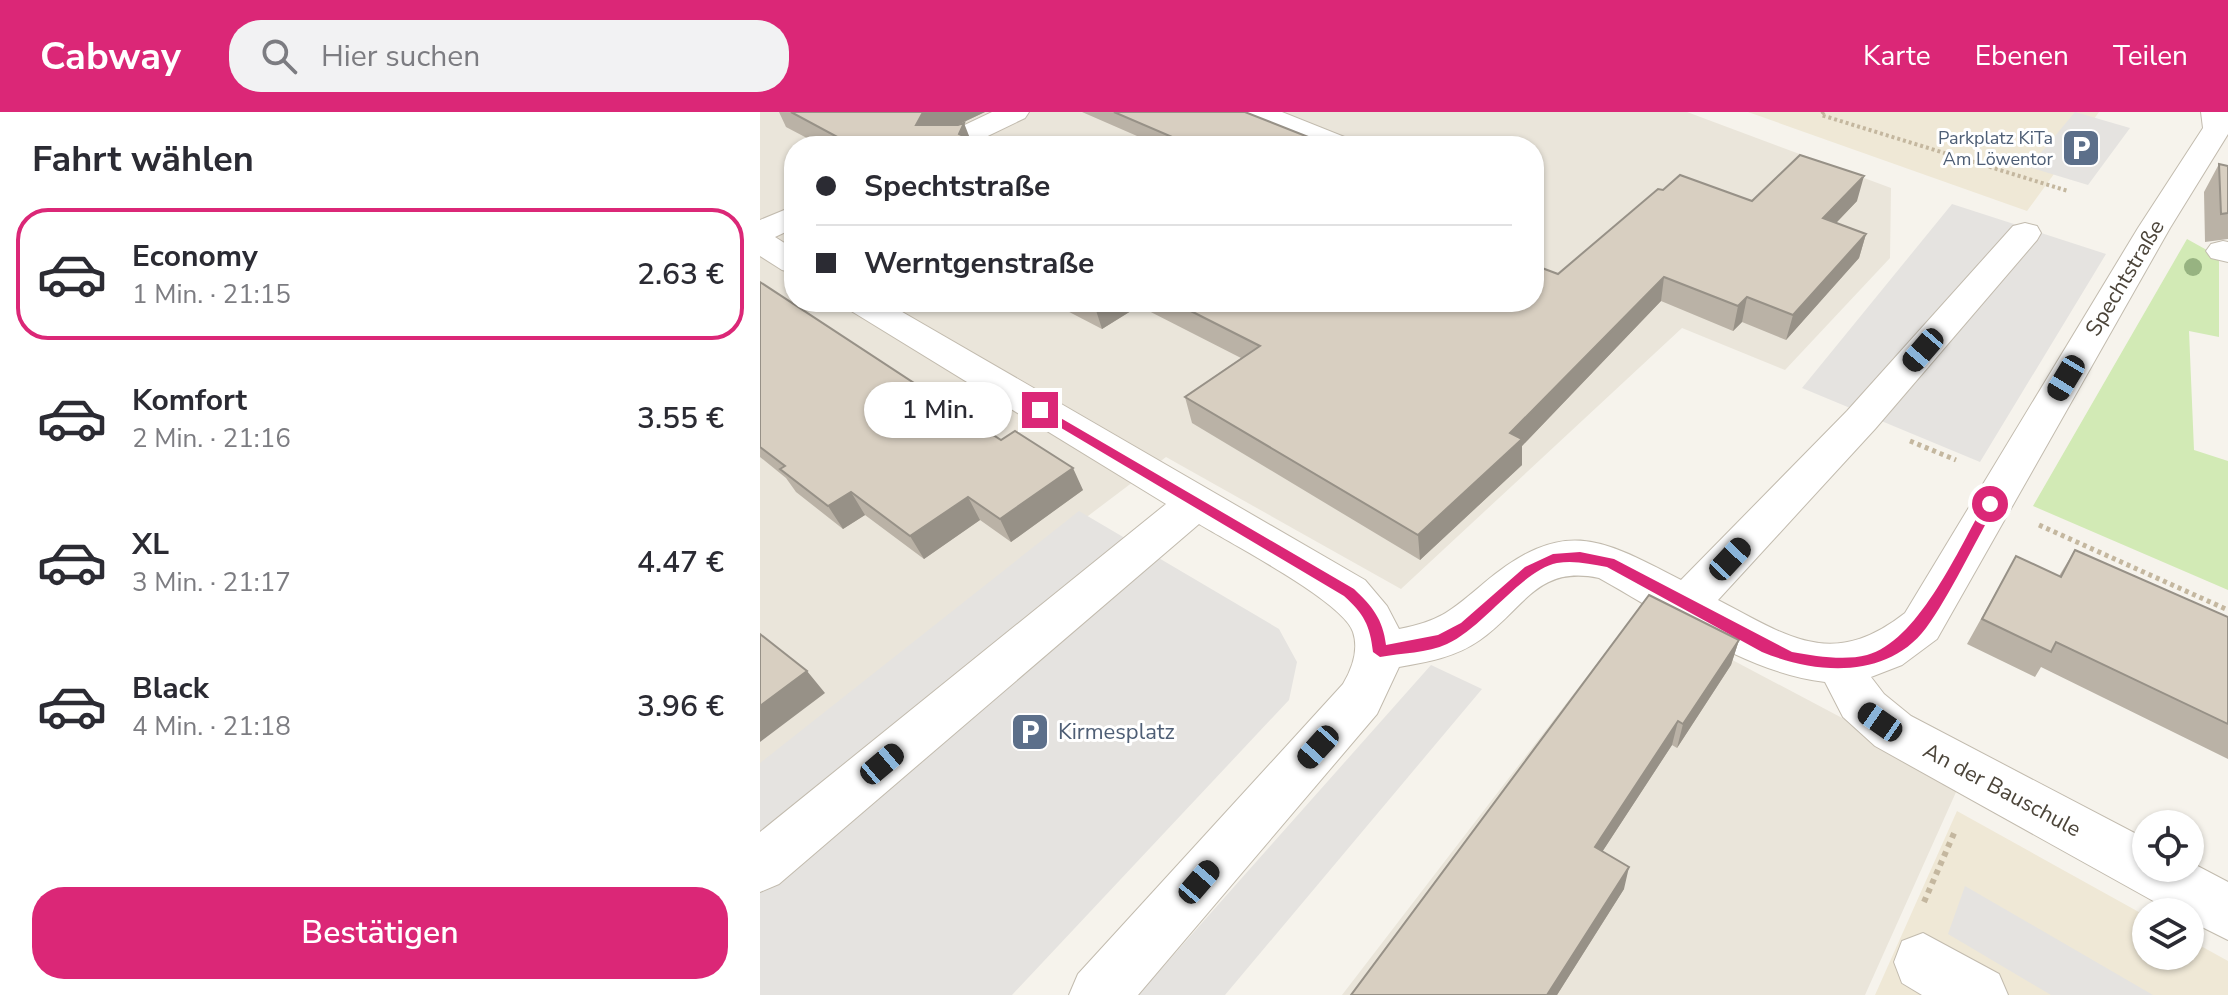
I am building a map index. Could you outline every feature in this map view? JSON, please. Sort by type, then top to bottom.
[{"type":"street","points":[[964,136],[1015,112]]},
{"type":"street","points":[[1257,112],[1317,136]]},
{"type":"street","name":"Spechtstraße","points":[[1380,652],[1441,640],[1465,626],[1530,570],[1553,559],[1580,557],[1610,563],[1791,657],[1842,663],[1866,661],[1889,652],[1921,626],[2217,128],[2215,112]]},
{"type":"street","points":[[760,232],[784,221]]},
{"type":"street","points":[[1686,605],[1861,420],[2025,233]]},
{"type":"street","points":[[760,242],[784,257]]},
{"type":"street","points":[[877,312],[1349,593],[1368,610],[1377,627],[1380,652],[1375,674],[1360,699],[1099,995]]},
{"type":"street","points":[[760,866],[1195,503]]},
{"type":"street","name":"An der Bauschule","points":[[1842,663],[1854,695],[1866,712],[1893,731],[2132,860]]},
{"type":"street","name":"An der Bauschule","points":[[2172,882],[2228,912]]},
{"type":"street","points":[[1923,962],[1978,995]]},
{"type":"path","points":[[1824,112],[1821,115],[2068,191]]},
{"type":"path","points":[[1861,420],[2228,610]]},
{"type":"path","points":[[1923,962],[1911,934],[1980,777]]},
{"type":"shaded area","points":[[760,112],[1687,112],[1891,188],[1890,258],[1785,370],[1682,328],[1401,589],[1166,457],[760,764]]},
{"type":"shaded area","points":[[1748,112],[2099,112],[2027,211]]},
{"type":"shaded area","name":"Parkplatz KiTa Am Löwentor","points":[[2075,112],[2130,128],[2088,185],[2029,167]]},
{"type":"shaded area","points":[[1952,204],[2106,254],[1980,462],[1802,388]]},
{"type":"shaded area","name":"Kirmesplatz","points":[[1079,511],[1279,629],[1297,662],[1289,700],[1012,995],[760,995],[760,763]]},
{"type":"shaded area","points":[[1638,610],[1961,781],[1865,995],[1342,995]]},
{"type":"shaded area","points":[[1431,665],[1482,689],[1225,995],[1138,995]]},
{"type":"shaded area","points":[[1957,811],[2132,908],[2132,970],[2204,970],[2204,948],[2228,961],[2228,995],[1875,995]]},
{"type":"shaded area","points":[[1965,886],[2153,995],[2051,995],[1948,934]]},
{"type":"green space","points":[[2187,239],[2214,254],[2219,261],[2219,337],[2189,331],[2194,450],[2228,461],[2228,590],[2033,506]]},
{"type":"building","points":[[791,112],[926,112],[916,125],[964,123],[959,134],[963,136],[835,136]]},
{"type":"building","points":[[1114,112],[1245,112],[1306,136],[1170,136]]},
{"type":"building","points":[[1800,155],[1864,176],[1823,218],[1866,234],[1793,315],[1747,297],[1738,306],[1664,277],[1510,433],[1522,439],[1418,535],[1185,397],[1260,346],[1193,312],[1544,312],[1544,269],[1558,274],[1658,189],[1663,190],[1680,175],[1752,201]]},
{"type":"building","points":[[2219,164],[2228,166],[2228,213],[2221,214]]},
{"type":"building","points":[[760,282],[784,298],[784,312],[806,312],[1001,440],[1015,431],[1073,468],[1000,519],[968,497],[910,536],[851,492],[828,506],[780,469],[785,466],[760,447]]},
{"type":"building","points":[[2075,550],[2228,617],[2228,724],[2056,642],[2051,652],[1982,619],[2016,556],[2061,577]]},
{"type":"building","points":[[1649,595],[1739,640],[1683,724],[1678,721],[1595,847],[1629,867],[1547,995],[1351,995]]},
{"type":"building","points":[[760,634],[807,671],[760,706]]},
{"type":"place","name":"Parkplatz KiTa Am Löwentor","points":[[2081,148]]},
{"type":"place","name":"Kirmesplatz","points":[[1030,732]]},
{"type":"route","points":[[1040,410],[1349,593],[1368,610],[1377,627],[1380,652],[1441,640],[1465,626],[1530,570],[1553,559],[1580,557],[1610,563],[1767,648],[1791,657],[1816,662],[1866,661],[1889,652],[1921,626],[1990,504]]}]
